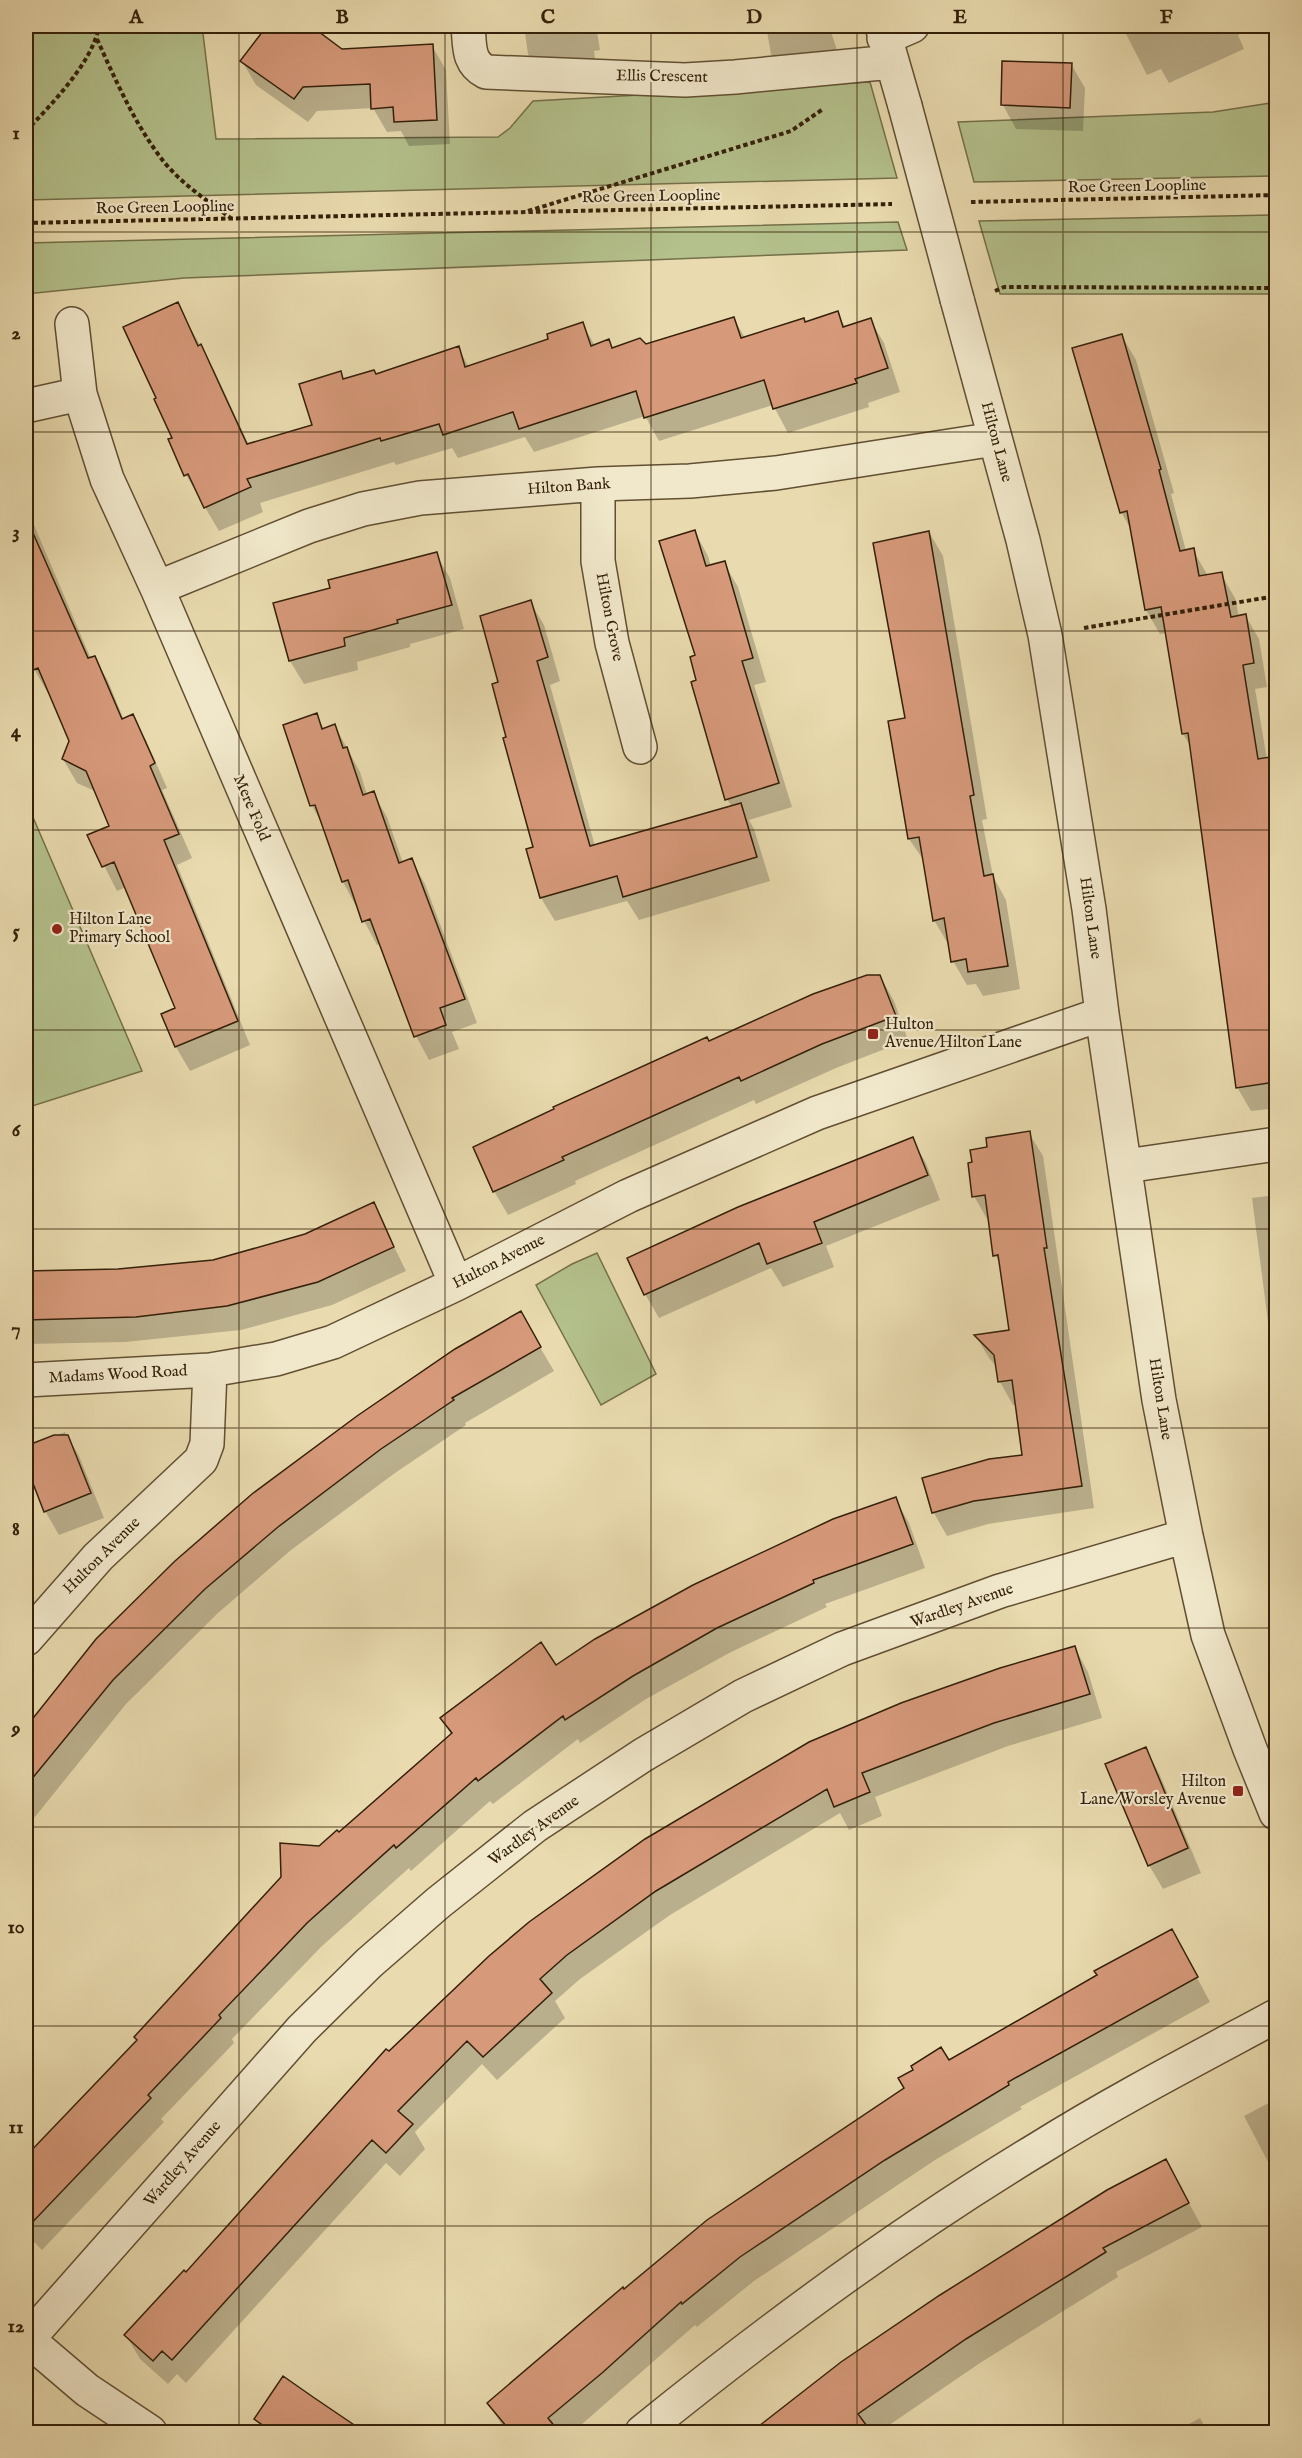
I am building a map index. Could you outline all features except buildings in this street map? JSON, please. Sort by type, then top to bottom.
[{"type":"street","name":"Ellis Crescent","points":[[468,26],[472,57],[477,67],[486,72],[685,80],[735,77],[886,43]]},
{"type":"street","name":"Hilton Lane","points":[[886,43],[1023,540],[1045,635],[1089,909],[1102,1014],[1160,1400],[1186,1536],[1208,1635],[1276,1813]]},
{"type":"street","name":"Mere Fold","points":[[72,324],[80,394],[107,478],[157,588],[456,1284]]},
{"type":"street","points":[[26,406],[80,394]]},
{"type":"street","name":"Hilton Bank","points":[[157,588],[309,526],[363,509],[420,498],[598,484],[690,481],[776,473],[995,439]]},
{"type":"street","name":"Hilton Grove","points":[[598,484],[598,561],[612,643],[640,747]]},
{"type":"street","name":"Hulton Avenue","points":[[26,1639],[98,1557],[201,1460],[207,1444],[210,1370],[276,1359],[333,1342],[456,1284],[628,1196],[817,1113],[1102,1014]]},
{"type":"street","points":[[1126,1166],[1276,1144]]},
{"type":"street","name":"Madams Wood Road","points":[[26,1380],[210,1370]]},
{"type":"street","name":"Wardley Avenue","points":[[26,2339],[302,2029],[378,1955],[438,1903],[536,1826],[643,1755],[743,1696],[842,1649],[1000,1591],[1186,1536]]},
{"type":"street","points":[[642,2433],[729,2362],[860,2266],[966,2194],[1048,2142],[1276,2016]]},
{"type":"street","points":[[26,2339],[87,2390],[150,2433]]},
{"type":"path","points":[[26,131],[60,96],[97,39],[99,26]]},
{"type":"path","points":[[97,39],[134,114],[165,163],[189,188],[232,219]]},
{"type":"path","points":[[524,212],[791,131],[852,90],[886,43]]},
{"type":"path","name":"Roe Green Loopline","points":[[966,202],[1276,195]]},
{"type":"path","name":"Roe Green Loopline","points":[[26,223],[894,204]]},
{"type":"path","points":[[959,304],[1004,287],[1276,288]]},
{"type":"path","points":[[1045,635],[1276,596]]},
{"type":"green space","points":[[26,26],[202,26],[216,139],[498,137],[510,128],[533,101],[870,82],[897,178],[26,200]]},
{"type":"green space","points":[[1276,102],[1276,176],[974,182],[958,122],[1213,112]]},
{"type":"green space","points":[[1276,215],[1276,294],[1000,294],[979,221]]},
{"type":"green space","points":[[898,222],[907,250],[184,278],[26,294],[26,243]]},
{"type":"green space","name":"Hilton Lane Primary School","points":[[26,801],[142,1071],[26,1108]]},
{"type":"green space","points":[[597,1253],[656,1374],[601,1405],[536,1285],[572,1264]]},
{"type":"place","name":"Hilton Lane Primary School","points":[[57,929]]},
{"type":"place","name":"Hulton Avenue/Hilton Lane","points":[[873,1034]]},
{"type":"place","name":"Hilton Lane/Worsley Avenue","points":[[1238,1791]]}]
